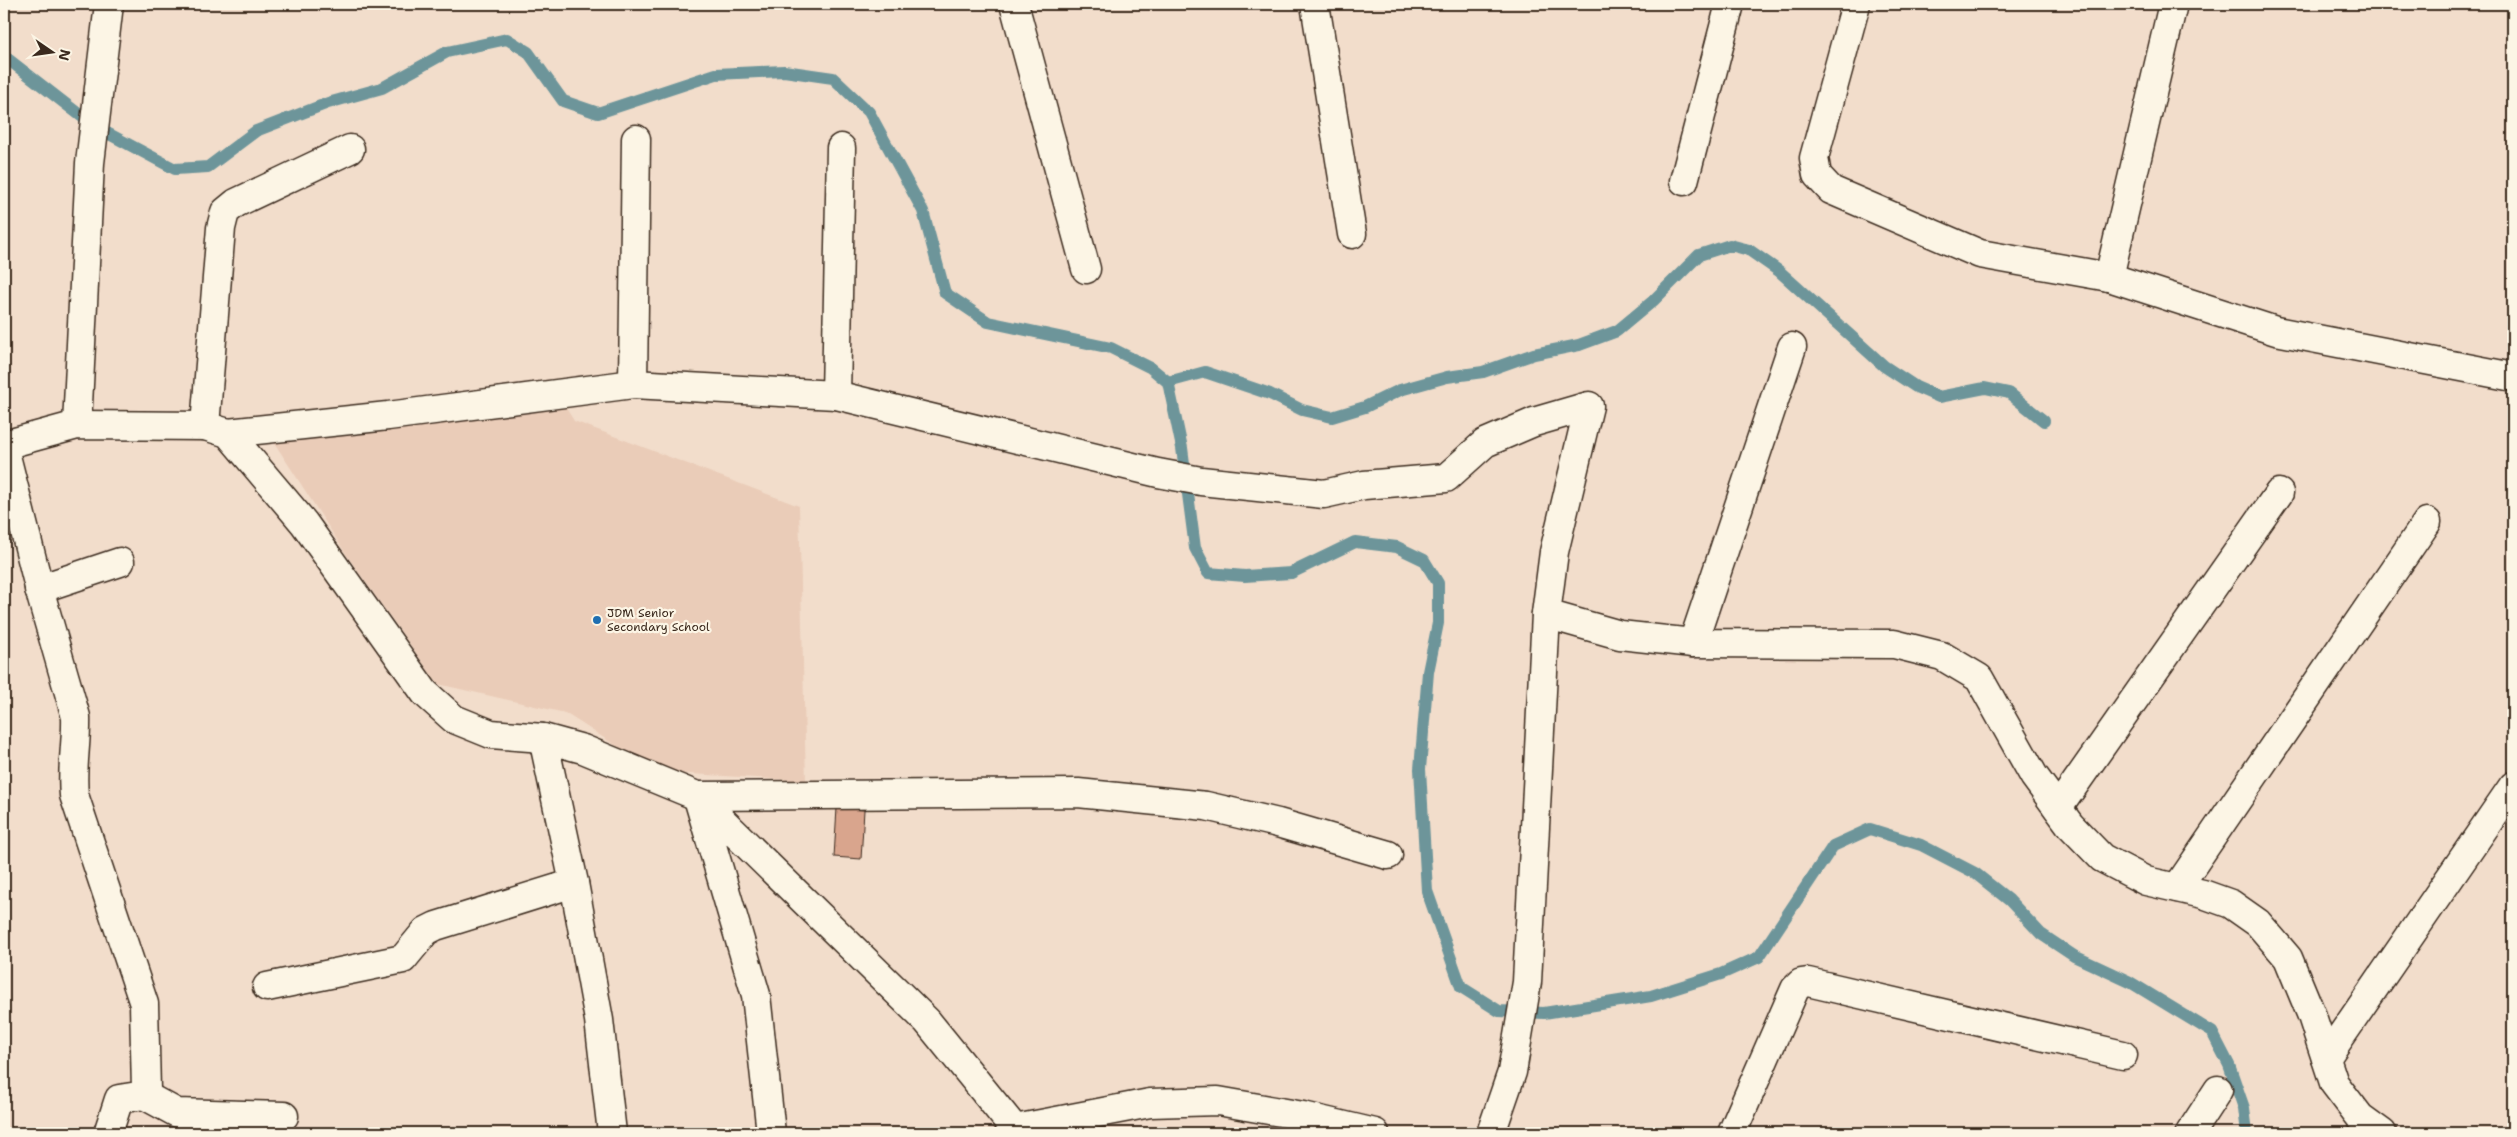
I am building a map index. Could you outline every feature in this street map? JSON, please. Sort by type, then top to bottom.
[{"type":"street","points":[[77,425],[90,163],[109,4]]},
{"type":"street","points":[[1014,4],[1086,269]]},
{"type":"street","points":[[1315,4],[1352,234]]},
{"type":"street","points":[[1684,180],[1730,4]]},
{"type":"street","points":[[1856,4],[1814,158],[1817,175],[1831,190],[1980,254],[2109,277],[2276,331],[2513,377]]},
{"type":"street","points":[[2109,277],[2173,4]]},
{"type":"street","points":[[633,384],[636,139]]},
{"type":"street","points":[[836,395],[841,148]]},
{"type":"street","points":[[350,149],[236,203],[225,212],[221,228],[217,430],[304,523],[424,693],[454,719],[491,734],[543,738],[583,749],[697,796],[927,1021],[1016,1131],[1150,1103],[1218,1101],[1303,1116],[1375,1133]]},
{"type":"street","points":[[1693,643],[1792,347]]},
{"type":"street","points":[[144,1095],[146,1090],[144,1004],[74,795],[72,774],[77,734],[76,717],[39,589],[4,447],[77,425],[217,430],[388,416],[633,384],[836,395],[1158,473],[1201,481],[1324,494],[1364,485],[1446,478],[1485,442],[1534,422],[1589,406],[1554,552],[1546,614],[1528,982],[1512,1072],[1491,1133]]},
{"type":"street","points":[[2058,808],[2278,493]]},
{"type":"street","points":[[2177,888],[2427,522]]},
{"type":"street","points":[[39,589],[120,562]]},
{"type":"street","points":[[1546,614],[1620,635],[1693,643],[1894,644],[1942,656],[1979,678],[2030,770],[2070,825],[2102,858],[2146,881],[2230,904],[2258,923],[2288,958],[2312,1016],[2334,1082],[2360,1117],[2382,1133]]},
{"type":"street","points":[[543,738],[574,883],[599,1020],[612,1133]]},
{"type":"street","points":[[2326,1058],[2513,786]]},
{"type":"street","points":[[697,796],[1078,793],[1206,806],[1278,823],[1388,855]]},
{"type":"street","points":[[697,796],[756,995],[770,1133]]},
{"type":"street","points":[[267,987],[403,959],[426,931],[436,926],[574,883]]},
{"type":"street","points":[[1732,1133],[1795,989],[1801,983],[1818,984],[2123,1055]]},
{"type":"street","points":[[2190,1133],[2218,1090]]},
{"type":"street","points":[[108,1133],[119,1099],[144,1095],[177,1113],[284,1116]]},
{"type":"shaded area","name":"JDM Senior Secondary School","points":[[563,403],[574,421],[799,506],[806,781],[657,772],[565,713],[438,684],[348,557],[268,433]]},
{"type":"building","points":[[837,808],[864,810],[861,859],[834,857]]},
{"type":"waterway","points":[[4,56],[94,126],[175,169],[208,167],[256,131],[328,103],[382,88],[447,52],[507,39],[528,52],[563,101],[598,113],[716,74],[784,71],[833,78],[869,112],[923,211],[945,293],[988,322],[1111,348],[1151,368],[1168,382],[1182,448],[1195,548],[1208,573],[1245,576],[1291,573],[1355,542],[1397,547],[1424,560],[1438,583],[1438,623],[1428,672],[1420,769],[1427,891],[1461,987],[1499,1011],[1544,1013],[1651,996],[1721,974],[1759,957],[1833,846],[1870,829],[1921,845],[1975,873],[2009,900],[2041,934],[2074,956],[2130,982],[2212,1032],[2229,1065],[2244,1108],[2247,1133]]},
{"type":"waterway","points":[[1168,382],[1205,372],[1270,394],[1302,410],[1332,417],[1365,407],[1400,390],[1447,377],[1483,372],[1534,354],[1579,345],[1617,331],[1653,301],[1699,255],[1730,245],[1749,250],[1779,271],[1884,366],[1916,387],[1939,397],[1985,388],[2009,393],[2044,421]]},
{"type":"place","name":"JDM Senior Secondary School","points":[[597,620]]}]
